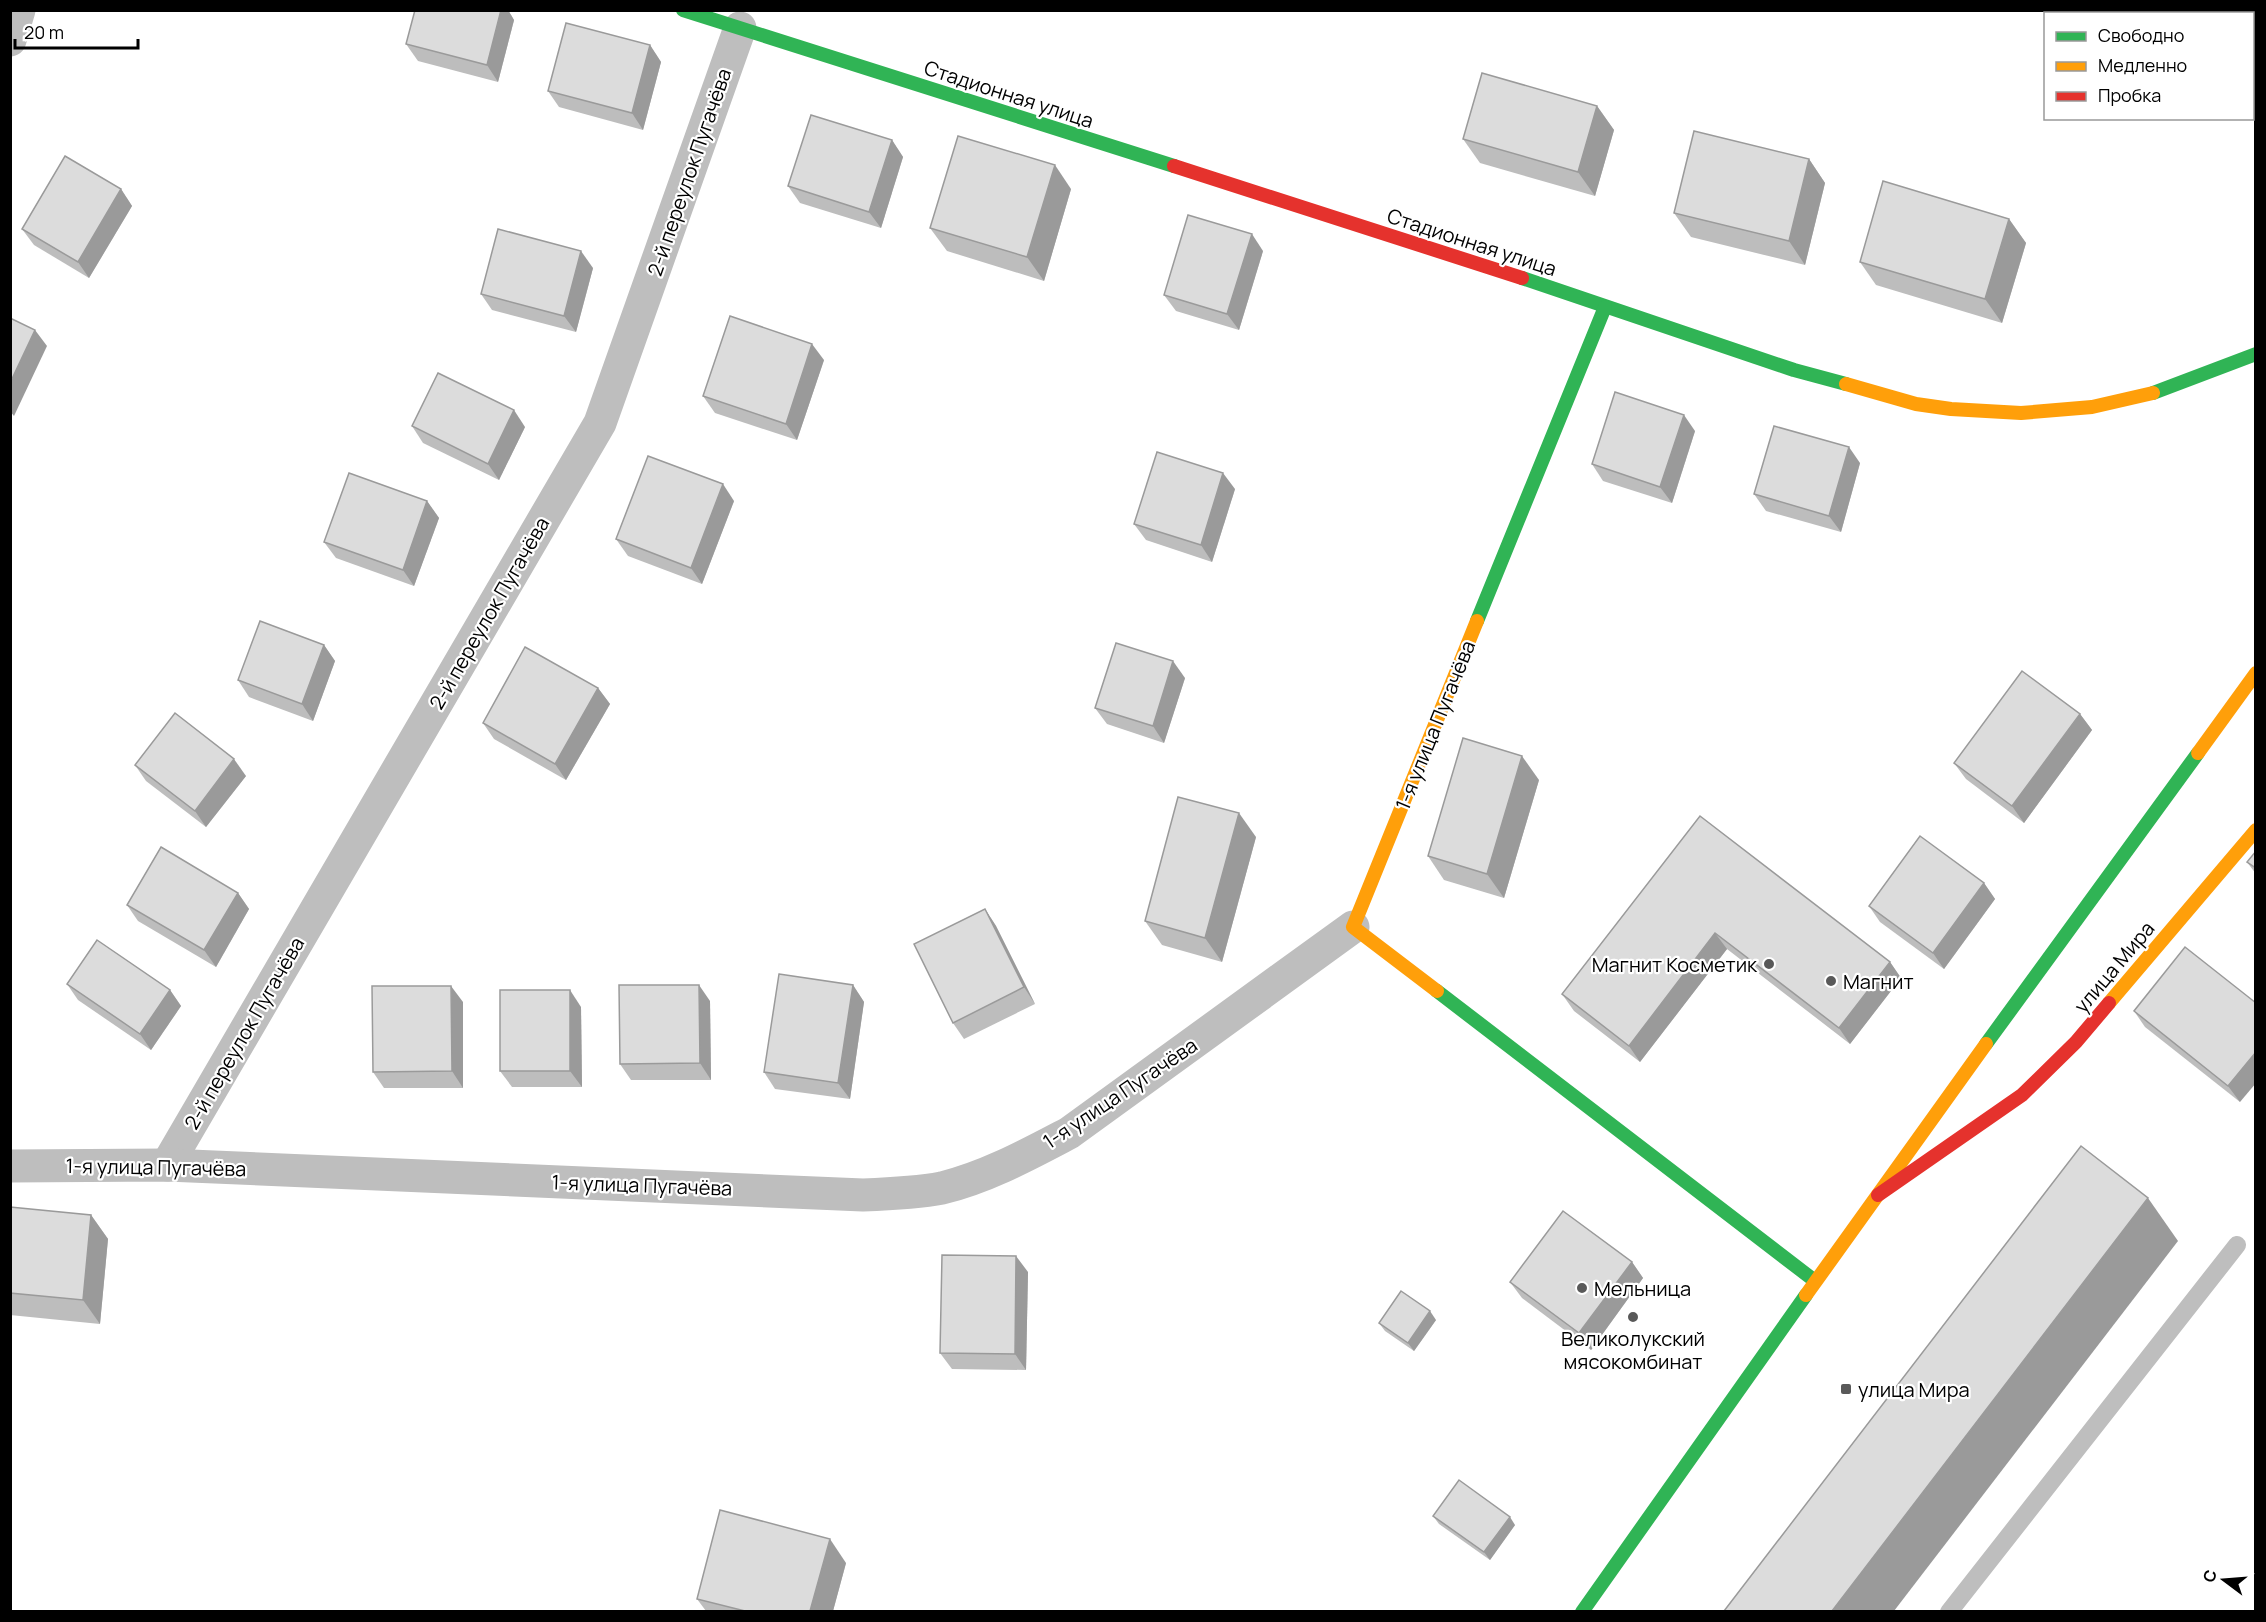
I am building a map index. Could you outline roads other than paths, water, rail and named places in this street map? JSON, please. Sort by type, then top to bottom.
[{"type":"street","points":[[10,40],[19,10]]},
{"type":"street","name":"Стадионная улица","points":[[683,10],[741,19],[1794,370],[1882,395],[1951,410],[2057,411],[2126,400],[2160,391],[2256,354]]},
{"type":"street","name":"2-й переулок Пугачёва","points":[[167,1165],[600,423],[741,19]]},
{"type":"street","name":"1-я улица Пугачёва","points":[[10,1166],[167,1165],[863,1195],[908,1193],[942,1187],[984,1174],[1018,1160],[1069,1132],[1353,927],[1605,307]]},
{"type":"street","points":[[1874,1198],[2256,673]]},
{"type":"street","name":"улица Мира","points":[[1582,1611],[1874,1198],[2022,1095],[2046,1074],[2076,1042],[2256,830]]},
{"type":"street","points":[[1353,927],[1815,1281]]},
{"type":"lane","points":[[1949,1611],[2237,1245]]},
{"type":"place","name":"Магнит Косметик","points":[[1769,964]]},
{"type":"place","name":"Магнит","points":[[1831,981]]},
{"type":"place","name":"Мельница","points":[[1582,1288]]},
{"type":"place","name":"Великолукский мясокомбинат","points":[[1633,1317]]},
{"type":"place","name":"улица Мира","points":[[1846,1389]]}]
